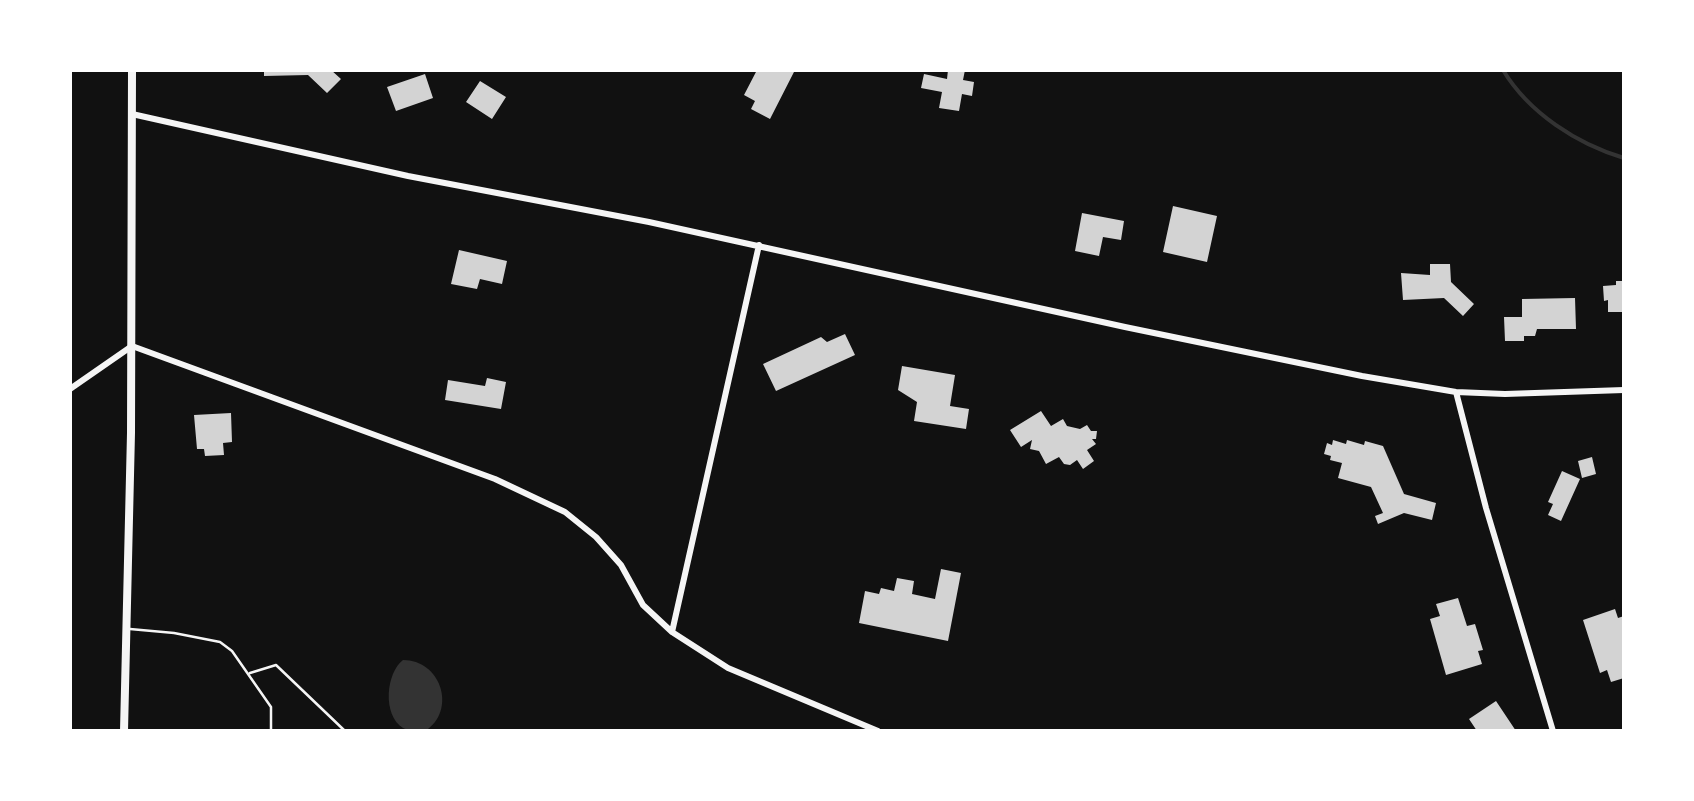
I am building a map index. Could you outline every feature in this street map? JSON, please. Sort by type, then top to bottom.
[{"type":"street","points":[[124,731],[132,346],[132,70]]},
{"type":"street","points":[[132,114],[408,176],[759,245],[1362,376],[1456,392],[1624,390]]},
{"type":"street","points":[[672,632],[759,245]]},
{"type":"street","points":[[70,388],[132,346]]},
{"type":"street","points":[[132,346],[495,479],[564,512],[596,537],[621,565],[643,605],[672,632],[728,668],[878,731]]},
{"type":"street","points":[[1456,392],[1486,508],[1553,731]]},
{"type":"lane","points":[[126,628],[220,642],[232,651],[271,707],[271,731]]},
{"type":"lane","points":[[249,674],[276,665],[345,731]]},
{"type":"shaded area","points":[[403,660],[426,668],[440,686],[441,709],[428,729],[403,728],[392,714],[390,684]]},
{"type":"building","points":[[264,70],[331,70],[341,79],[327,93],[308,75],[264,76]]},
{"type":"building","points":[[757,70],[795,70],[770,119],[751,109],[755,101],[744,95]]},
{"type":"building","points":[[948,70],[965,70],[963,80],[974,82],[972,96],[962,94],[959,111],[939,108],[942,92],[921,88],[924,74],[947,79]]},
{"type":"building","points":[[425,74],[433,98],[396,111],[387,87]]},
{"type":"building","points":[[480,81],[506,97],[492,119],[466,102]]},
{"type":"building","points":[[1173,206],[1217,216],[1207,262],[1163,252]]},
{"type":"building","points":[[1082,213],[1124,221],[1121,240],[1103,237],[1099,256],[1075,251]]},
{"type":"building","points":[[459,250],[507,261],[502,284],[480,279],[477,289],[451,284]]},
{"type":"building","points":[[1430,264],[1450,264],[1451,282],[1474,304],[1463,316],[1444,298],[1403,300],[1401,273],[1430,275]]},
{"type":"building","points":[[1616,281],[1624,281],[1624,312],[1608,312],[1603,286],[1616,285]]},
{"type":"building","points":[[1575,298],[1576,329],[1537,329],[1535,336],[1524,336],[1524,341],[1505,341],[1504,317],[1522,317],[1522,299]]},
{"type":"building","points":[[845,334],[855,355],[776,391],[763,364],[821,337],[827,342]]},
{"type":"building","points":[[902,366],[955,375],[950,406],[969,409],[966,429],[914,421],[917,402],[898,390]]},
{"type":"building","points":[[487,378],[506,382],[501,409],[445,400],[448,380],[485,386]]},
{"type":"building","points":[[1041,411],[1051,426],[1063,419],[1067,426],[1080,429],[1087,425],[1091,431],[1097,431],[1096,439],[1092,439],[1096,444],[1087,450],[1094,461],[1083,469],[1077,460],[1064,464],[1059,457],[1046,464],[1039,451],[1030,449],[1032,440],[1021,447],[1010,430]]},
{"type":"building","points":[[231,413],[232,442],[223,443],[224,455],[205,456],[204,449],[197,449],[194,415]]},
{"type":"building","points":[[1333,440],[1383,446],[1404,494],[1436,503],[1432,520],[1404,513],[1378,524],[1375,516],[1383,513],[1371,487],[1338,478],[1342,463],[1324,454],[1327,443],[1332,445]]},
{"type":"building","points":[[1592,457],[1596,474],[1582,478],[1578,461]]},
{"type":"building","points":[[1562,471],[1580,479],[1561,521],[1548,515],[1553,504],[1548,502]]},
{"type":"building","points":[[941,569],[961,573],[948,641],[859,623],[865,591],[894,591],[897,578],[914,581],[912,594],[935,599]]},
{"type":"building","points":[[1458,598],[1467,626],[1475,624],[1483,650],[1478,651],[1482,664],[1446,675],[1430,619],[1440,616],[1436,604]]},
{"type":"building","points":[[1615,609],[1618,618],[1624,616],[1624,678],[1611,682],[1607,670],[1600,673],[1583,620]]},
{"type":"building","points":[[1496,701],[1516,731],[1477,731],[1469,719]]},
{"type":"waterway","points":[[1503,70],[1526,100],[1556,125],[1624,158]]}]
